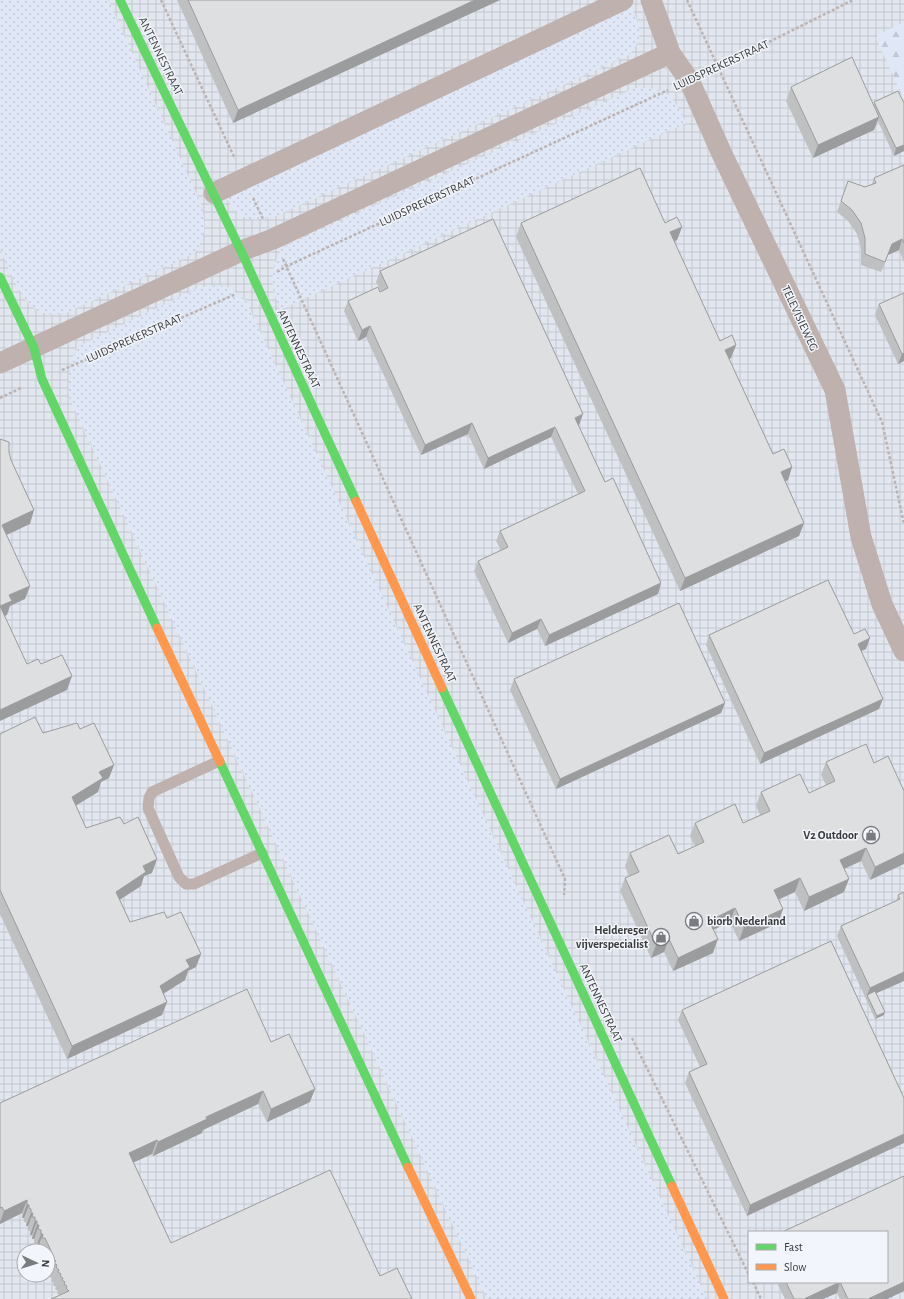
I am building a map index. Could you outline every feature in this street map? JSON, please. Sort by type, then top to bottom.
[{"type":"street","name":"ANTENNESTRAAT","points":[[120,0],[257,285],[724,1299]]},
{"type":"street","points":[[214,193],[623,0]]},
{"type":"street","name":"TELEVISIEWEG","points":[[651,0],[670,53],[689,80],[722,154],[835,390],[861,537],[882,604],[904,652]]},
{"type":"street","points":[[0,363],[241,251],[273,239],[670,53]]},
{"type":"street","points":[[0,277],[34,348],[42,379],[375,1099],[471,1299]]},
{"type":"lane","points":[[219,761],[152,792],[149,798],[148,808],[179,877],[186,884],[194,884],[262,853]]},
{"type":"path","points":[[161,0],[243,178],[287,266],[565,879],[564,901]]},
{"type":"path","points":[[687,0],[882,422],[904,524]]},
{"type":"path","name":"LUIDSPREKERSTRAAT","points":[[0,398],[257,285],[287,266],[689,80],[718,68],[853,0]]},
{"type":"path","points":[[630,1035],[748,1273]]},
{"type":"path","points":[[753,1283],[761,1299]]},
{"type":"shaded area","points":[[0,0],[904,0],[904,1299],[0,1299]]},
{"type":"green space","points":[[0,0],[108,0],[202,206],[204,230],[202,240],[195,253],[66,313],[47,314],[41,312],[27,301],[11,275],[0,249]]},
{"type":"green space","points":[[631,6],[639,26],[639,37],[634,49],[629,55],[276,216],[259,219],[246,218],[237,212],[226,198]]},
{"type":"green space","points":[[904,22],[904,99],[875,36]]},
{"type":"green space","points":[[635,88],[655,89],[668,95],[673,99],[686,123],[280,310],[272,278],[275,264],[283,247]]},
{"type":"green space","points":[[218,285],[230,288],[246,301],[707,1299],[487,1299],[69,397],[70,371],[77,347],[198,288]]},
{"type":"building","points":[[188,0],[475,0],[238,110]]},
{"type":"building","points":[[852,57],[879,117],[818,145],[791,87]]},
{"type":"building","points":[[898,91],[904,103],[904,145],[896,148],[874,102]]},
{"type":"building","points":[[904,165],[904,243],[902,239],[892,244],[885,262],[865,254],[865,238],[861,223],[852,210],[841,201],[848,181],[865,187],[876,183],[874,178]]},
{"type":"building","points":[[640,168],[665,223],[677,217],[682,227],[670,232],[720,341],[732,335],[736,345],[725,350],[773,454],[784,449],[792,467],[781,472],[804,523],[685,578],[521,223]]},
{"type":"building","points":[[493,219],[583,414],[575,418],[605,482],[613,478],[661,583],[549,635],[541,619],[512,633],[478,561],[508,547],[500,531],[585,491],[555,427],[488,458],[472,423],[425,445],[370,326],[362,330],[348,301],[378,287],[380,292],[388,288],[380,271]]},
{"type":"building","points":[[904,293],[904,353],[902,354],[879,304]]},
{"type":"building","points":[[0,439],[9,442],[11,460],[34,510],[2,525],[30,586],[9,595],[12,601],[0,606]]},
{"type":"building","points":[[828,580],[854,634],[865,629],[870,638],[858,644],[883,699],[764,753],[709,635]]},
{"type":"building","points":[[679,603],[725,703],[560,779],[514,679]]},
{"type":"building","points":[[0,606],[27,664],[38,659],[41,664],[62,655],[72,676],[0,710]]},
{"type":"building","points":[[35,717],[43,733],[77,723],[80,729],[94,723],[114,765],[99,772],[103,778],[72,797],[86,828],[120,817],[124,824],[138,817],[157,859],[143,866],[146,872],[116,892],[130,922],[164,912],[167,918],[181,912],[201,954],[186,960],[190,967],[160,986],[167,1002],[72,1046],[0,890],[0,734]]},
{"type":"building","points":[[866,744],[874,763],[888,756],[904,791],[904,853],[875,867],[866,848],[840,860],[849,879],[809,897],[800,878],[774,890],[783,909],[744,927],[735,908],[709,921],[718,939],[678,958],[669,939],[656,945],[625,878],[639,872],[630,853],[669,835],[678,854],[704,842],[695,823],[735,804],[743,823],[770,811],[761,792],[800,774],[809,793],[835,781],[826,762]]},
{"type":"building","points":[[904,892],[904,972],[870,988],[841,926],[900,899],[898,895]]},
{"type":"building","points":[[831,941],[904,1098],[904,1134],[750,1205],[689,1072],[707,1064],[682,1010]]},
{"type":"building","points":[[247,989],[271,1042],[289,1034],[315,1089],[271,1109],[263,1091],[206,1117],[207,1119],[158,1142],[157,1140],[129,1153],[171,1243],[330,1170],[380,1276],[397,1268],[412,1299],[51,1299],[69,1291],[66,1288],[67,1286],[64,1284],[65,1282],[62,1280],[63,1278],[60,1276],[61,1274],[58,1272],[59,1270],[56,1267],[56,1243],[47,1243],[45,1238],[42,1238],[43,1234],[41,1234],[41,1230],[38,1229],[39,1225],[37,1225],[37,1221],[35,1221],[35,1217],[32,1217],[33,1213],[31,1213],[27,1200],[4,1211],[2,1207],[0,1208],[0,1103]]},
{"type":"building","points":[[875,991],[885,1012],[877,1016],[867,995]]},
{"type":"building","points":[[904,1176],[904,1282],[868,1299],[848,1299],[840,1283],[888,1283],[888,1231],[784,1231]]},
{"type":"building","points":[[786,1283],[838,1283],[804,1299],[794,1299]]},
{"type":"traffic: fast","points":[[120,0],[241,251],[356,501]]},
{"type":"traffic: fast","points":[[0,277],[34,348],[42,379],[157,628]]},
{"type":"traffic: fast","points":[[442,688],[672,1186]]},
{"type":"traffic: fast","points":[[220,762],[408,1167]]},
{"type":"traffic: slow","points":[[356,501],[442,688]]},
{"type":"traffic: slow","points":[[157,628],[220,762]]},
{"type":"traffic: slow","points":[[408,1167],[471,1299]]},
{"type":"traffic: slow","points":[[672,1186],[724,1299]]},
{"type":"place","name":"V2 Outdoor","points":[[871,835]]},
{"type":"place","name":"biorb Nederland","points":[[694,921]]},
{"type":"place","name":"Heldere5er vijverspecialist","points":[[661,937]]}]
